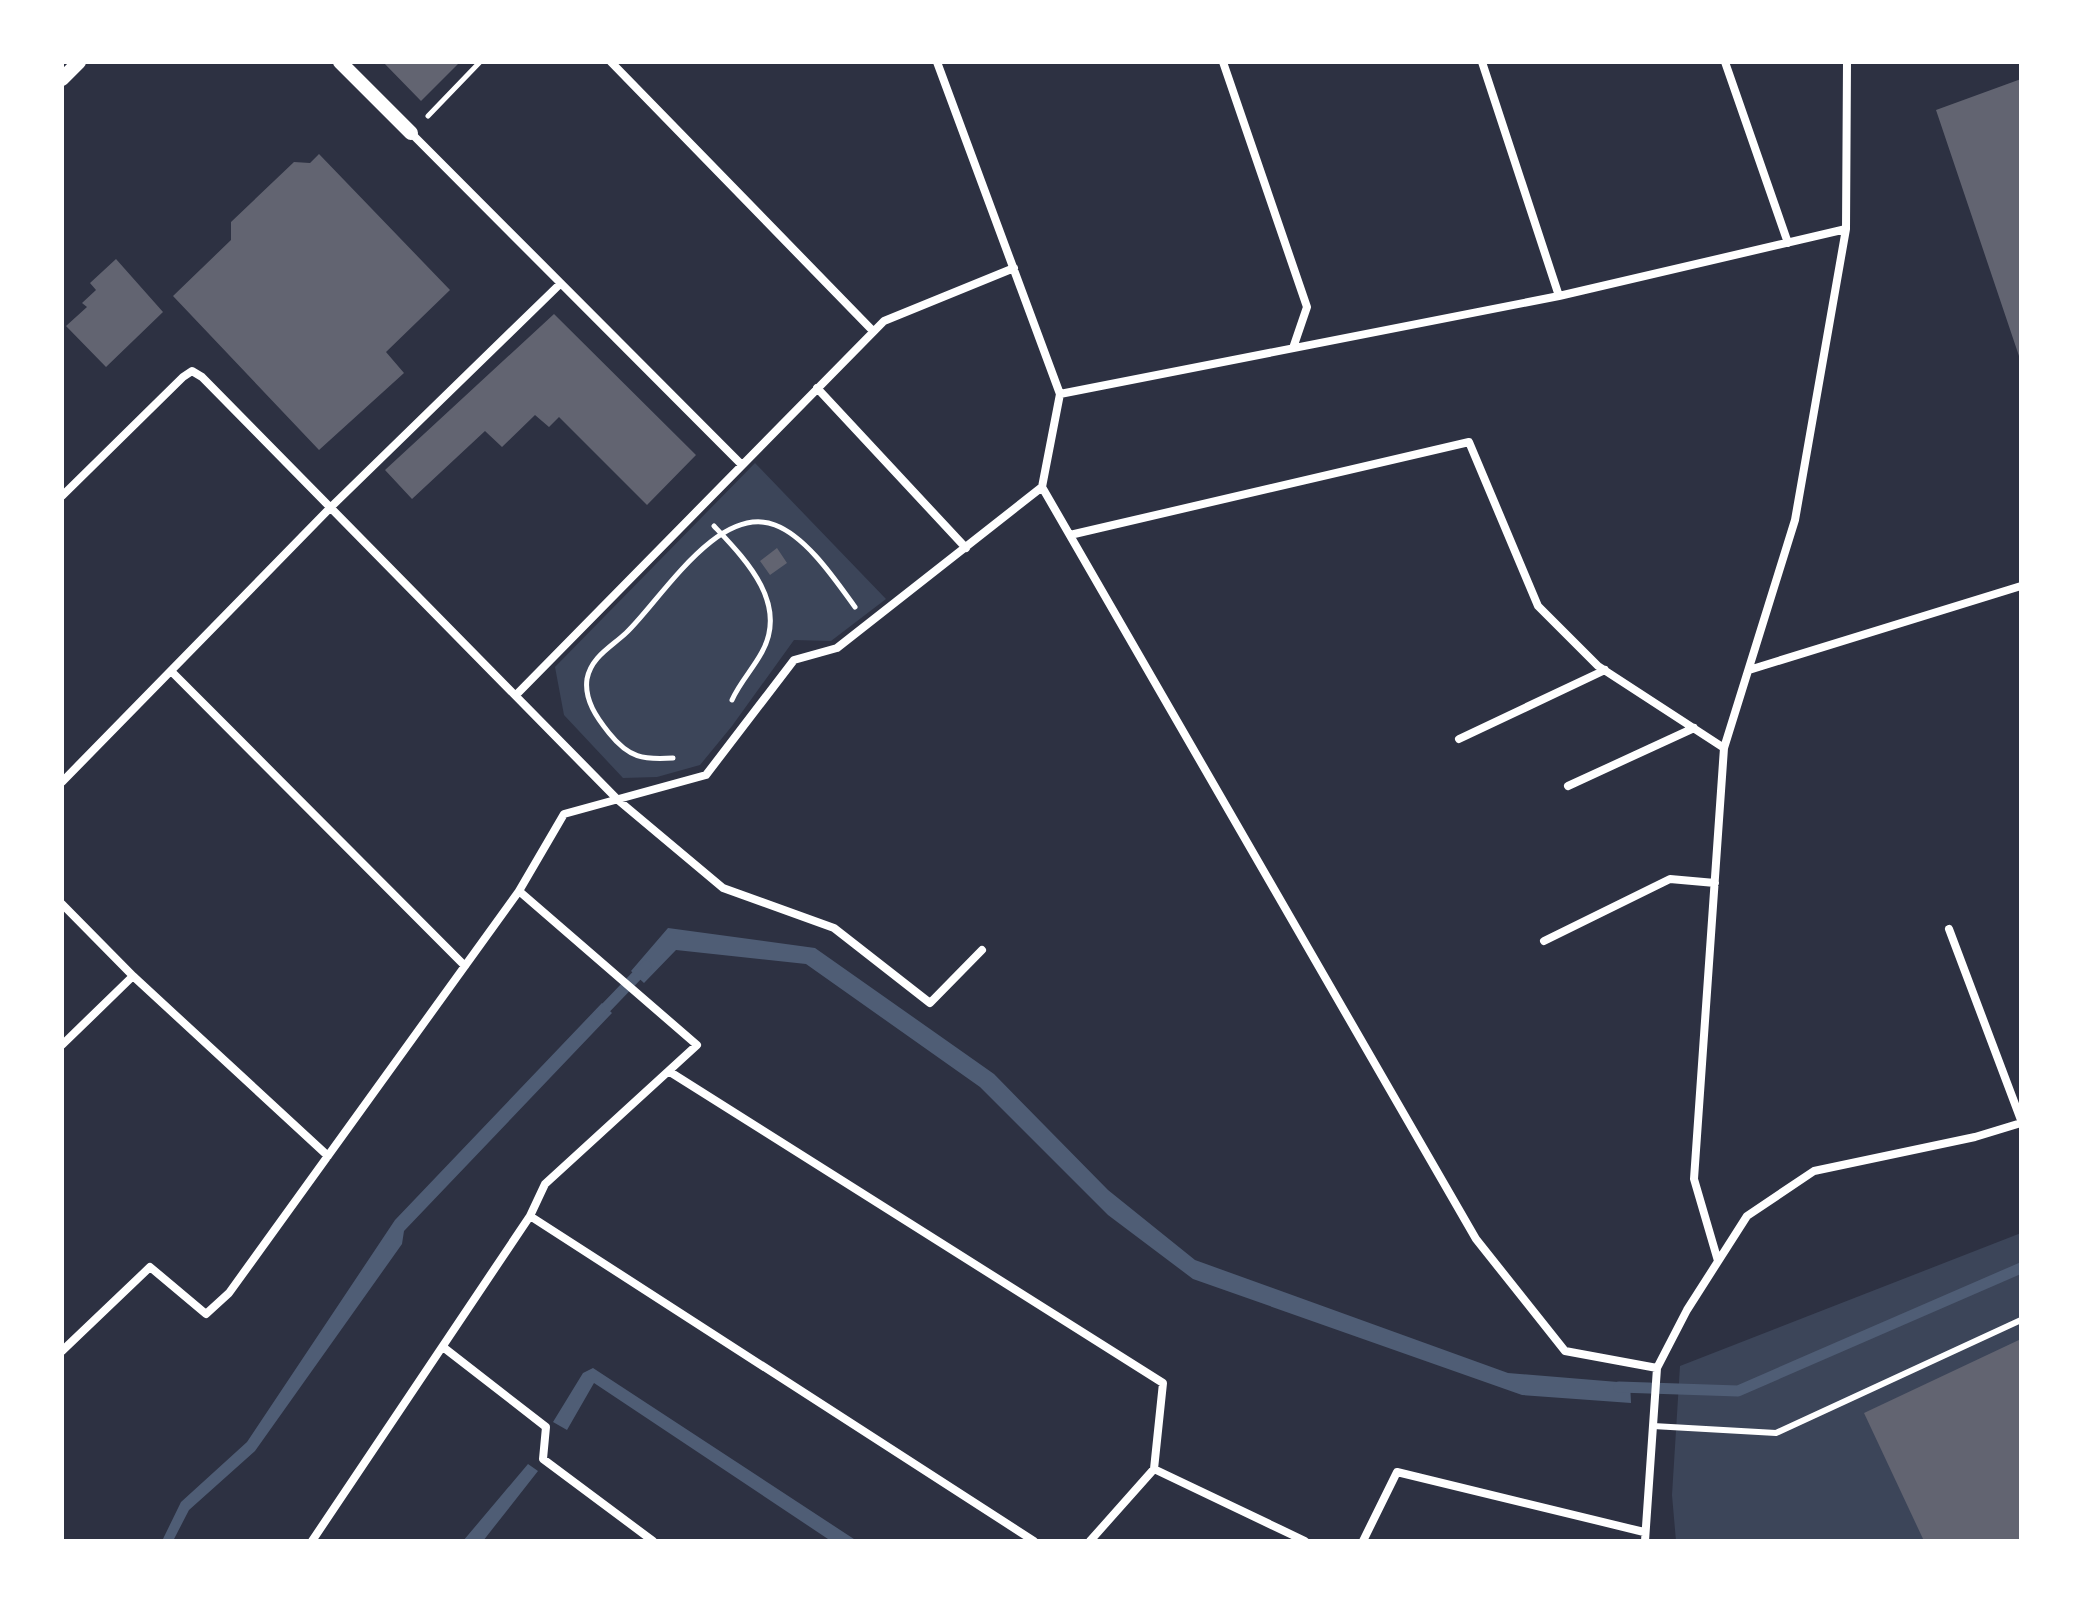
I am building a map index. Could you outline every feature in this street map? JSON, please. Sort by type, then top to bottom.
[{"type":"street","points":[[62,79],[79,62]]},
{"type":"street","points":[[340,62],[742,465]]},
{"type":"street","points":[[611,62],[873,331]]},
{"type":"street","points":[[62,1351],[150,1267],[206,1314],[229,1293],[519,891],[564,814],[706,775],[794,660],[837,648],[1042,487],[1060,394],[937,62]]},
{"type":"street","points":[[1223,62],[1307,307],[1293,348]]},
{"type":"street","points":[[1482,62],[1559,296]]},
{"type":"street","points":[[1725,62],[1788,243]]},
{"type":"street","points":[[1718,1261],[1694,1179],[1724,748],[1795,520],[1846,229],[1847,62]]},
{"type":"street","points":[[1060,394],[1559,296],[1846,229]]},
{"type":"street","points":[[516,695],[884,321],[1014,268]]},
{"type":"street","points":[[62,782],[331,507],[560,284]]},
{"type":"street","points":[[62,496],[192,371],[202,377],[618,800],[723,888],[834,928],[930,1003],[982,950]]},
{"type":"street","points":[[817,388],[966,548]]},
{"type":"street","points":[[1070,535],[1469,442],[1538,606],[1605,670],[1724,748]]},
{"type":"street","points":[[1042,487],[1476,1239],[1565,1351],[1657,1368]]},
{"type":"street","points":[[1749,670],[2021,586]]},
{"type":"street","points":[[1459,739],[1605,670]]},
{"type":"street","points":[[171,671],[465,966]]},
{"type":"street","points":[[1568,786],[1694,728]]},
{"type":"street","points":[[1544,941],[1670,879],[1715,883]]},
{"type":"street","points":[[312,1541],[530,1216],[545,1184],[697,1045],[519,891]]},
{"type":"street","points":[[62,904],[133,976],[328,1156]]},
{"type":"street","points":[[1363,1541],[1397,1472],[1645,1537],[1657,1368],[1687,1310],[1747,1216],[1814,1171],[1975,1137],[2021,1122],[1949,929]]},
{"type":"street","points":[[62,1045],[133,976]]},
{"type":"street","points":[[670,1072],[1163,1383],[1154,1469],[1090,1541]]},
{"type":"street","points":[[530,1216],[1034,1541]]},
{"type":"street","points":[[443,1347],[546,1427],[543,1459],[653,1541]]},
{"type":"street","points":[[1154,1469],[1305,1541]]},
{"type":"lane","points":[[1653,1426],[1776,1433],[2021,1320]]},
{"type":"path","points":[[411,133],[480,62]]},
{"type":"path","points":[[699,509],[753,569],[769,610],[770,627],[763,650],[739,684],[727,710]]},
{"type":"path","points":[[681,756],[645,759],[630,753],[594,714],[587,677],[597,657],[627,633],[688,563],[722,535],[746,522],[774,524],[817,558],[867,624]]},
{"type":"shaded area","points":[[755,463],[886,599],[831,641],[794,640],[700,765],[657,777],[623,778],[564,715],[555,667]]},
{"type":"shaded area","points":[[668,928],[815,948],[994,1074],[1108,1190],[1195,1260],[1508,1373],[1630,1383],[1631,1403],[1522,1395],[1193,1279],[1108,1215],[980,1087],[806,964],[676,950],[644,983],[631,971]]},
{"type":"shaded area","points":[[602,1003],[612,1013],[404,1231],[402,1244],[255,1451],[189,1510],[173,1541],[162,1541],[181,1502],[247,1442],[395,1220]]},
{"type":"shaded area","points":[[2021,1233],[2021,1541],[1676,1541],[1672,1495],[1680,1366]]},
{"type":"shaded area","points":[[593,1368],[857,1541],[831,1541],[594,1383],[567,1430],[553,1422],[583,1373]]},
{"type":"shaded area","points":[[528,1464],[538,1471],[483,1541],[463,1541]]},
{"type":"building","points":[[383,62],[460,62],[421,101]]},
{"type":"building","points":[[2021,79],[2021,359],[2020,359],[1936,110]]},
{"type":"building","points":[[319,154],[450,290],[386,352],[404,373],[319,450],[173,296],[231,240],[231,222],[294,162],[310,163]]},
{"type":"building","points":[[116,259],[163,312],[106,367],[66,326],[87,307],[82,303],[96,290],[90,283]]},
{"type":"building","points":[[554,314],[696,455],[647,505],[559,417],[549,427],[535,415],[502,447],[485,431],[412,499],[385,470]]},
{"type":"building","points":[[777,548],[787,563],[770,575],[760,561]]},
{"type":"building","points":[[2021,1339],[2021,1541],[1924,1541],[1864,1413]]},
{"type":"waterway","points":[[597,1017],[646,966]]},
{"type":"waterway","points":[[1619,1387],[1738,1391],[2021,1268]]}]
